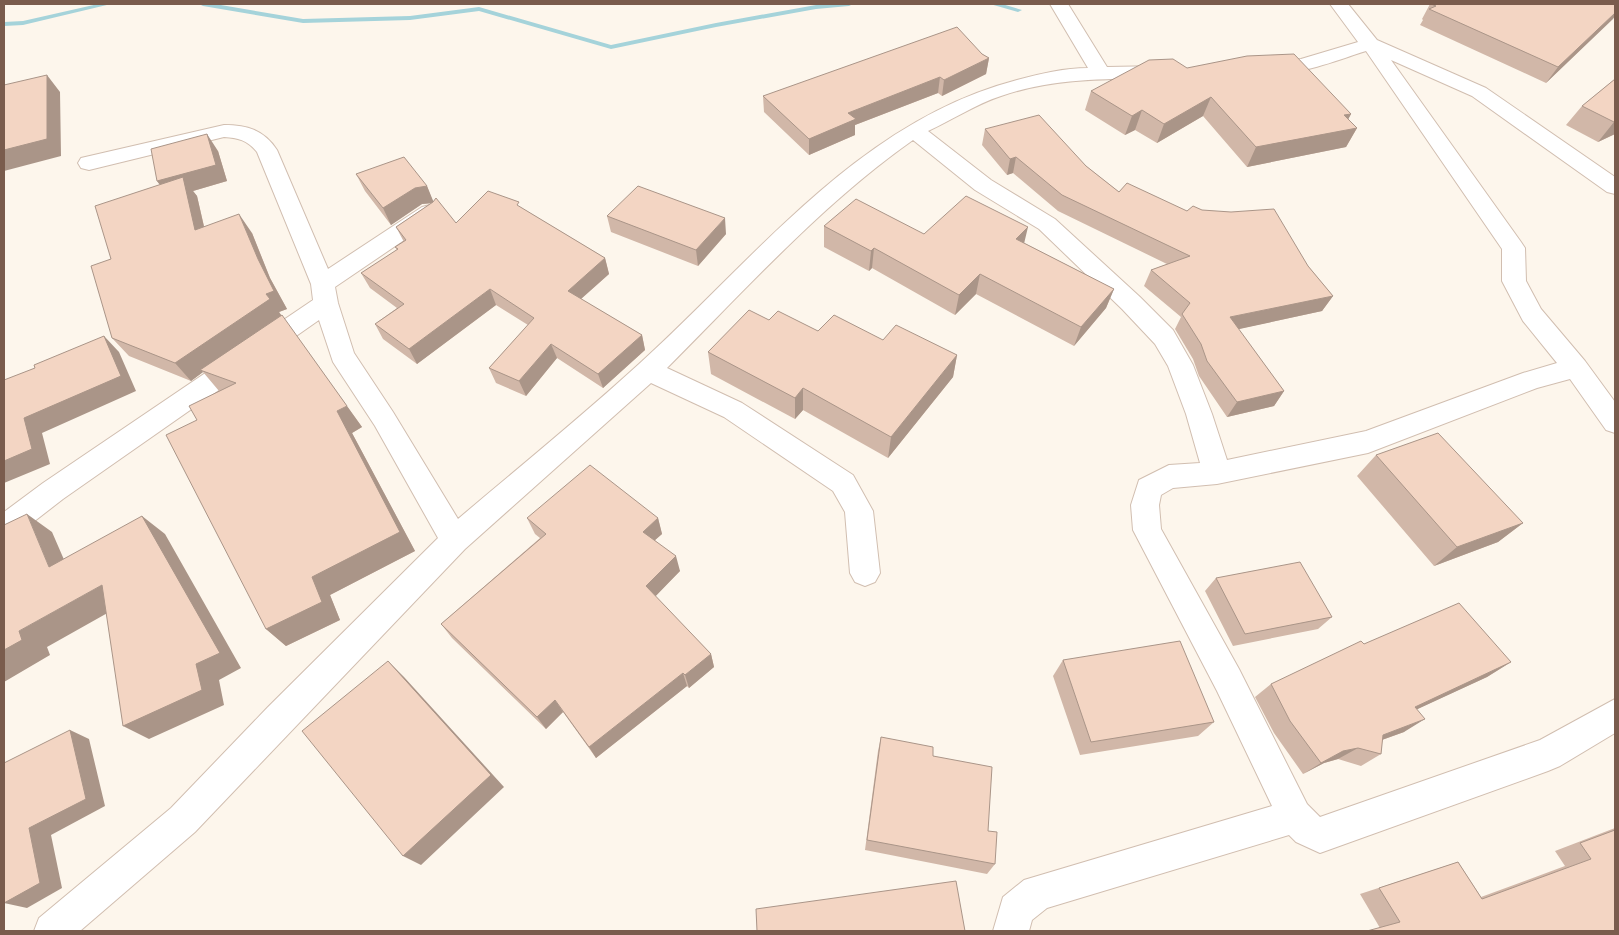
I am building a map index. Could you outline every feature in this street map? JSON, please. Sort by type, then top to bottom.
[{"type":"street","points":[[1059,4],[1101,74]]},
{"type":"street","points":[[1339,4],[1370,44],[1513,248],[1514,281],[1532,315],[1576,368],[1615,422]]},
{"type":"street","points":[[1241,69],[1303,65],[1370,44],[1479,92],[1615,187]]},
{"type":"street","points":[[52,931],[183,820],[455,540],[648,371],[785,236],[873,158],[914,130],[993,92],[1039,80],[1077,74],[1184,71]]},
{"type":"street","points":[[89,163],[224,130],[241,131],[257,137],[267,150],[325,294],[342,355],[384,419],[455,540]]},
{"type":"street","points":[[914,130],[983,185],[1047,224],[1132,303],[1164,336],[1180,365],[1199,414],[1218,473]]},
{"type":"street","points":[[4,528],[325,294],[431,211]]},
{"type":"street","points":[[1576,368],[1532,380],[1368,442],[1218,473],[1169,477],[1149,488],[1145,505],[1147,530],[1228,680],[1295,816],[1308,830],[1320,835],[1548,754],[1615,715]]},
{"type":"street","points":[[648,371],[733,410],[843,484],[859,511],[865,573]]},
{"type":"street","points":[[1011,931],[1016,910],[1037,893],[1295,816]]},
{"type":"building","points":[[1431,4],[1615,4],[1615,13],[1558,67],[1429,9],[1436,6]]},
{"type":"building","points":[[957,27],[982,54],[989,58],[944,80],[940,77],[848,113],[856,119],[809,139],[763,96]]},
{"type":"building","points":[[1294,54],[1351,114],[1344,115],[1357,128],[1256,147],[1211,97],[1164,124],[1142,110],[1132,116],[1091,91],[1149,60],[1173,59],[1187,68],[1247,56]]},
{"type":"building","points":[[47,75],[47,139],[4,150],[4,85]]},
{"type":"building","points":[[1615,79],[1615,121],[1614,122],[1582,106]]},
{"type":"building","points":[[1039,115],[1086,166],[1119,192],[1127,183],[1187,211],[1193,206],[1202,210],[1231,212],[1274,209],[1308,266],[1333,296],[1230,317],[1284,391],[1237,402],[1207,361],[1201,344],[1182,314],[1190,303],[1151,270],[1190,256],[1062,195],[1016,157],[1010,159],[985,129]]},
{"type":"building","points":[[207,134],[216,165],[157,181],[151,149]]},
{"type":"building","points":[[404,157],[427,186],[415,188],[383,208],[356,174]]},
{"type":"building","points":[[183,177],[195,230],[239,214],[274,291],[266,294],[270,299],[175,363],[112,338],[91,266],[111,259],[95,206]]},
{"type":"building","points":[[638,186],[725,218],[696,250],[607,216]]},
{"type":"building","points":[[488,191],[519,202],[517,205],[605,258],[568,291],[642,335],[598,374],[551,344],[519,381],[489,368],[534,318],[490,289],[409,349],[375,324],[404,304],[361,273],[398,249],[395,247],[406,240],[396,227],[436,198],[456,223]]},
{"type":"building","points":[[966,196],[1028,227],[1016,239],[1114,289],[1081,327],[980,274],[959,295],[874,248],[871,251],[824,226],[856,199],[924,234]]},
{"type":"building","points":[[749,310],[769,320],[778,311],[818,331],[834,315],[883,340],[896,325],[957,355],[891,437],[803,388],[795,398],[708,352]]},
{"type":"building","points":[[282,315],[347,406],[337,411],[400,532],[312,577],[322,602],[266,629],[166,435],[197,420],[189,406],[236,383],[200,370]]},
{"type":"building","points":[[104,336],[121,376],[24,418],[32,449],[4,461],[4,380],[35,368],[34,365]]},
{"type":"building","points":[[1438,433],[1523,523],[1457,547],[1376,455]]},
{"type":"building","points":[[590,465],[658,518],[643,532],[676,556],[646,586],[711,654],[685,675],[683,673],[589,747],[555,700],[537,717],[441,624],[546,534],[527,518]]},
{"type":"building","points":[[27,514],[49,567],[142,516],[220,653],[196,664],[202,690],[123,726],[102,585],[19,631],[22,640],[4,650],[4,525]]},
{"type":"building","points":[[1300,562],[1332,617],[1245,634],[1216,578]]},
{"type":"building","points":[[1459,603],[1511,662],[1415,707],[1425,719],[1383,735],[1381,754],[1358,748],[1343,751],[1321,763],[1290,721],[1271,684],[1361,641],[1364,644]]},
{"type":"building","points":[[1180,641],[1214,722],[1091,742],[1063,660]]},
{"type":"building","points":[[388,661],[491,775],[403,856],[302,731]]},
{"type":"building","points":[[70,730],[86,799],[29,828],[40,883],[4,903],[4,763]]},
{"type":"building","points":[[881,737],[933,747],[933,756],[992,767],[988,831],[997,832],[995,864],[867,840]]},
{"type":"building","points":[[1615,830],[1615,931],[1367,931],[1400,922],[1379,888],[1458,862],[1482,899],[1591,859],[1580,843]]},
{"type":"building","points":[[956,881],[965,931],[757,931],[756,909]]},
{"type":"waterway","points":[[4,24],[23,23],[107,4]]},
{"type":"waterway","points":[[203,4],[303,21],[410,18],[479,9],[611,47],[716,25],[816,7],[849,4]]},
{"type":"waterway","points":[[994,4],[1018,10]]}]
